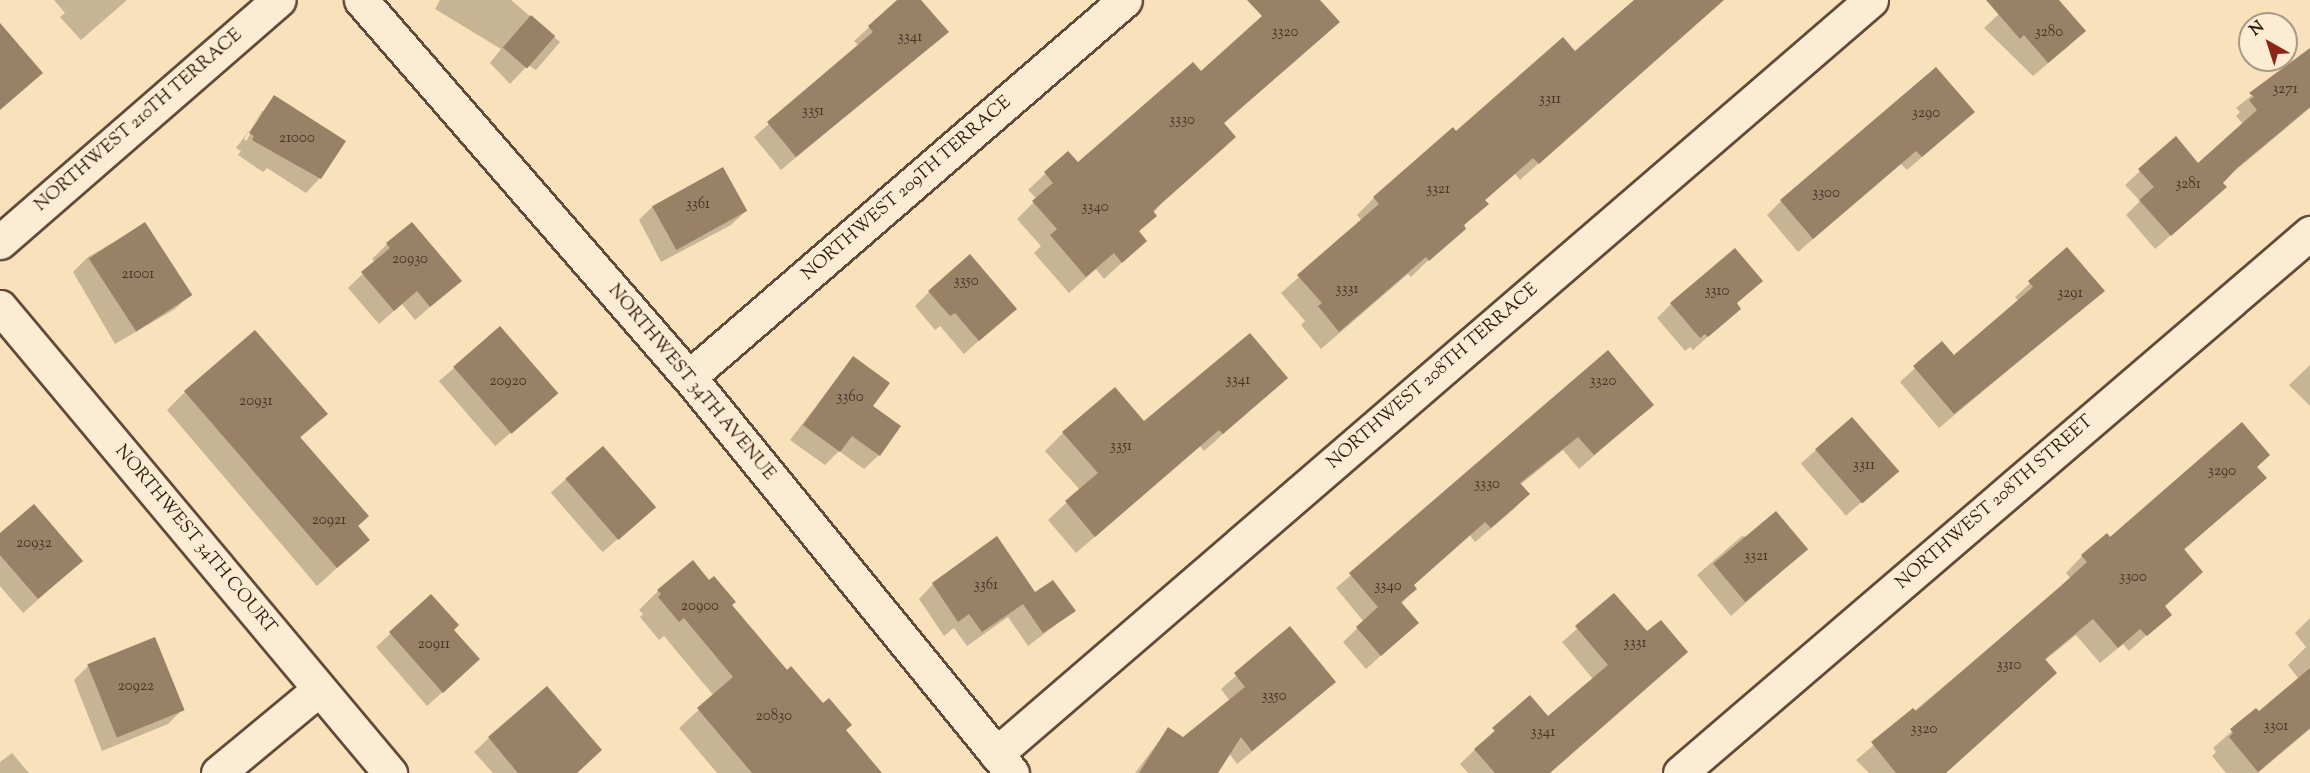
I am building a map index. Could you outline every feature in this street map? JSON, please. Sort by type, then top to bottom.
[{"type":"street","name":"NORTHWEST 210TH TERRACE","points":[[0,242],[278,0]]},
{"type":"street","name":"NORTHWEST 34TH AVENUE","points":[[361,0],[688,377],[1004,764]]},
{"type":"street","name":"NORTHWEST 209TH TERRACE","points":[[688,377],[1125,0]]},
{"type":"street","name":"NORTHWEST 208TH TERRACE","points":[[1004,764],[1870,0]]},
{"type":"street","name":"NORTHWEST 208TH STREET","points":[[1680,773],[2310,233]]},
{"type":"street","name":"NORTHWEST 34TH COURT","points":[[0,307],[390,773]]},
{"type":"street","points":[[218,773],[319,690]]},
{"type":"building","points":[[897,0],[921,0],[949,32],[796,157],[767,122],[873,32],[868,26]]},
{"type":"building","points":[[1247,0],[1320,0],[1340,22],[1224,123],[1236,137],[1153,211],[1157,216],[1139,231],[1147,241],[1122,263],[1114,253],[1086,277],[1050,235],[1057,229],[1032,201],[1053,183],[1044,172],[1068,151],[1078,162],[1193,62],[1201,71],[1262,16]]},
{"type":"building","points":[[1634,0],[1724,0],[1539,164],[1533,158],[1485,200],[1489,204],[1464,225],[1466,229],[1429,261],[1426,257],[1339,332],[1318,306],[1322,303],[1297,275],[1379,204],[1373,197],[1453,127],[1456,131],[1563,37],[1575,51]]},
{"type":"building","points":[[1986,0],[2059,0],[2086,31],[2048,63],[2024,35],[2020,39]]},
{"type":"building","points":[[531,15],[555,36],[527,68],[503,47]]},
{"type":"building","points":[[0,23],[43,73],[0,110]]},
{"type":"building","points":[[2310,48],[2310,107],[2237,168],[2223,183],[2227,187],[2171,236],[2139,200],[2154,187],[2138,169],[2176,136],[2198,163],[2257,110],[2249,100],[2254,97],[2249,93],[2277,72],[2298,72],[2298,57]]},
{"type":"building","points":[[1936,67],[1975,112],[1922,157],[1916,151],[1813,239],[1780,200]]},
{"type":"building","points":[[274,95],[346,141],[321,179],[252,140],[254,136],[249,133]]},
{"type":"building","points":[[723,167],[747,211],[676,250],[652,206]]},
{"type":"building","points":[[145,222],[192,295],[136,331],[89,258]]},
{"type":"building","points":[[412,222],[462,281],[430,307],[417,291],[394,311],[361,272],[390,248],[386,243]]},
{"type":"building","points":[[2067,247],[2105,291],[1954,414],[1913,366],[1942,341],[1954,355],[2033,287],[2028,281]]},
{"type":"building","points":[[1735,248],[1763,281],[1737,303],[1741,309],[1708,337],[1705,334],[1700,338],[1670,303]]},
{"type":"building","points":[[970,254],[1017,309],[979,341],[955,313],[950,316],[928,291]]},
{"type":"building","points":[[500,326],[558,393],[512,434],[453,367]]},
{"type":"building","points":[[255,330],[328,414],[300,437],[369,516],[358,526],[370,540],[337,568],[184,391]]},
{"type":"building","points":[[1250,333],[1288,378],[1223,434],[1219,430],[1095,537],[1065,501],[1098,473],[1062,432],[1115,387],[1144,421]]},
{"type":"building","points":[[1608,350],[1654,405],[1594,455],[1578,437],[1520,483],[1530,494],[1491,528],[1485,522],[1414,585],[1417,589],[1401,602],[1419,623],[1381,656],[1356,627],[1378,607],[1349,573]]},
{"type":"building","points":[[853,356],[890,383],[873,406],[901,426],[880,456],[852,436],[840,452],[803,425]]},
{"type":"building","points":[[1852,417],[1899,471],[1862,503],[1815,449]]},
{"type":"building","points":[[2242,422],[2270,455],[2257,467],[2267,478],[2184,549],[2203,572],[2165,606],[2172,615],[2147,636],[2140,629],[2118,648],[2093,619],[2045,659],[2057,673],[1946,773],[1896,773],[1871,742],[1913,708],[1916,711],[2087,562],[2081,555],[2107,533],[2110,537]]},
{"type":"building","points":[[603,446],[656,507],[618,540],[565,479]]},
{"type":"building","points":[[34,504],[83,561],[38,599],[0,555],[0,533]]},
{"type":"building","points":[[1776,511],[1808,549],[1745,602],[1713,564]]},
{"type":"building","points":[[997,536],[1035,592],[1053,580],[1076,611],[1043,633],[1023,604],[982,632],[969,614],[958,622],[932,583]]},
{"type":"building","points":[[693,560],[709,580],[714,576],[736,602],[732,605],[787,670],[791,666],[823,703],[829,698],[852,725],[846,730],[882,773],[752,773],[697,708],[733,677],[684,618],[679,622],[658,597],[661,594],[657,590]]},
{"type":"building","points":[[1614,593],[1647,631],[1661,620],[1688,652],[1550,773],[1495,773],[1474,749],[1495,731],[1492,728],[1530,695],[1548,716],[1608,665],[1575,626]]},
{"type":"building","points":[[431,594],[459,625],[454,630],[480,659],[443,693],[389,632]]},
{"type":"building","points":[[1290,626],[1336,682],[1252,751],[1241,737],[1218,773],[1139,773],[1168,727],[1183,737],[1245,687],[1234,673]]},
{"type":"building","points":[[155,637],[185,710],[117,738],[87,664]]},
{"type":"building","points":[[2310,668],[2310,728],[2258,772],[2229,737],[2233,733],[2230,729],[2256,708],[2259,711]]},
{"type":"building","points":[[547,686],[602,750],[577,773],[518,773],[488,737]]}]
